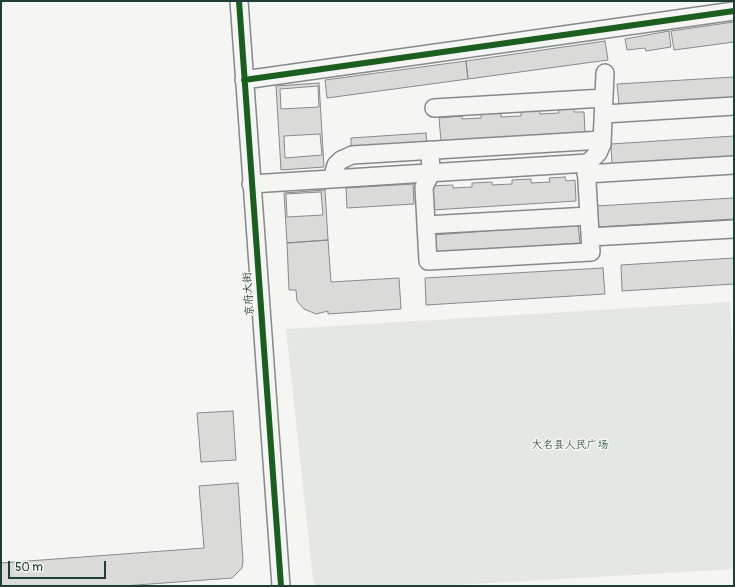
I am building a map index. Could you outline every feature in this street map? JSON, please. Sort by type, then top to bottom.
[{"type":"street","name":"京府大街","points":[[239,1],[281,586]]},
{"type":"street","points":[[244,80],[734,11]]},
{"type":"street","points":[[430,150],[431,173],[424,187],[428,262],[591,252],[586,169],[588,164],[598,153],[602,140],[605,73]]},
{"type":"street","points":[[434,108],[734,106]]},
{"type":"street","points":[[332,179],[336,165],[341,160],[352,155],[602,140]]},
{"type":"street","points":[[251,184],[431,173],[734,165]]},
{"type":"street","points":[[426,225],[589,216]]},
{"type":"street","points":[[590,237],[734,229]]},
{"type":"green space","name":"大名县人民广场","points":[[730,302],[734,380],[734,569],[438,586],[316,586],[313,579],[286,329]]},
{"type":"building","points":[[734,22],[734,42],[674,50],[671,31]]},
{"type":"building","points":[[669,31],[671,47],[646,51],[645,48],[627,50],[625,39]]},
{"type":"building","points":[[605,41],[608,60],[468,79],[466,61]]},
{"type":"building","points":[[466,61],[468,79],[327,98],[325,80]]},
{"type":"building","points":[[734,77],[734,98],[619,105],[617,84]]},
{"type":"building","points":[[319,83],[324,167],[281,170],[276,86]]},
{"type":"building","points":[[318,86],[319,107],[281,109],[280,89]]},
{"type":"building","points":[[574,108],[574,112],[584,112],[585,132],[441,141],[439,118],[462,116],[462,119],[481,118],[481,114],[501,113],[501,117],[521,116],[521,111],[539,110],[540,114],[559,113],[558,109]]},
{"type":"building","points":[[426,133],[427,146],[351,151],[351,138]]},
{"type":"building","points":[[320,134],[322,155],[285,158],[284,136]]},
{"type":"building","points":[[734,136],[734,157],[612,164],[611,144]]},
{"type":"building","points":[[565,177],[566,181],[575,180],[576,201],[432,210],[430,186],[453,185],[453,188],[472,187],[472,183],[492,182],[492,185],[512,184],[512,180],[531,179],[531,183],[550,182],[549,178]]},
{"type":"building","points":[[413,184],[414,204],[347,208],[346,188]]},
{"type":"building","points":[[325,190],[328,240],[287,243],[284,193]]},
{"type":"building","points":[[321,192],[323,215],[287,217],[286,194]]},
{"type":"building","points":[[734,198],[734,219],[597,227],[596,206]]},
{"type":"building","points":[[578,224],[580,243],[434,253],[433,235]]},
{"type":"building","points":[[328,240],[331,282],[399,278],[401,309],[328,314],[328,311],[316,314],[304,309],[297,301],[296,290],[289,290],[287,243]]},
{"type":"building","points":[[734,258],[734,284],[622,291],[621,265]]},
{"type":"building","points":[[603,268],[605,294],[426,305],[425,278]]},
{"type":"building","points":[[233,411],[236,460],[201,462],[197,413]]},
{"type":"building","points":[[238,483],[243,561],[242,568],[232,578],[123,586],[1,586],[1,563],[204,548],[199,486]]},
{"type":"cycle path","points":[[239,1],[281,586]]},
{"type":"cycle path","points":[[244,80],[734,11]]}]
